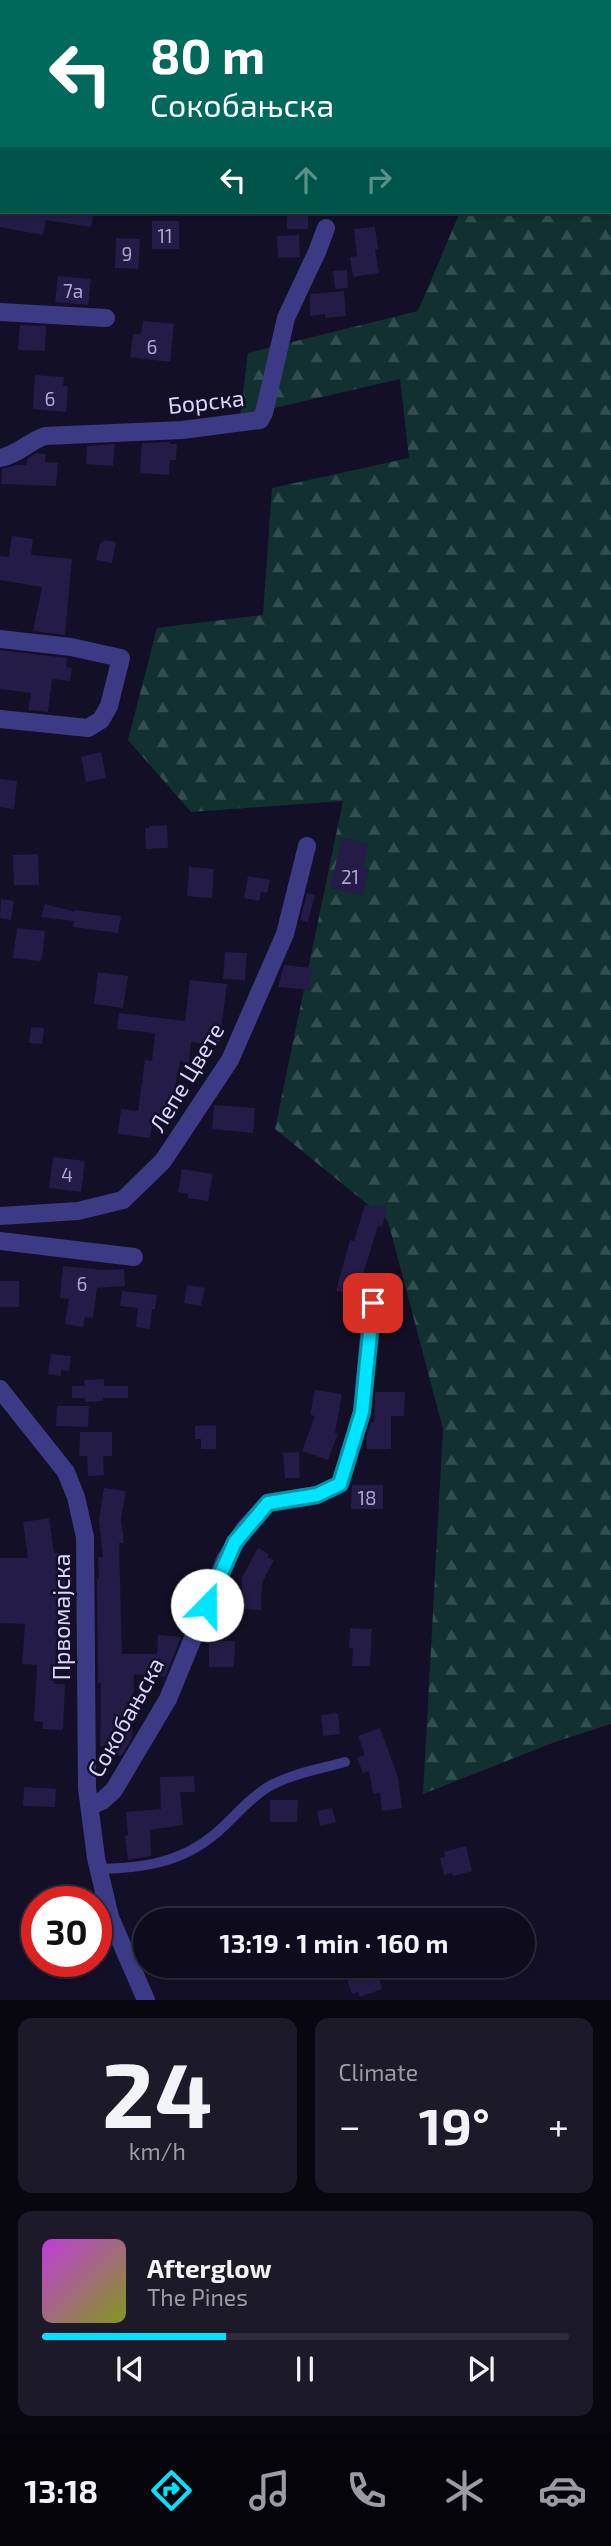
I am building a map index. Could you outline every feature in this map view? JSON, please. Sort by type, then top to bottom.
[{"type":"street","name":"Борска","points":[[0,458],[20,452],[45,436],[182,429],[260,420],[264,413],[286,318],[326,228]]},
{"type":"street","points":[[0,312],[106,318]]},
{"type":"street","points":[[0,639],[71,647],[121,658],[109,706],[101,720],[88,728],[0,719]]},
{"type":"street","name":"Лепе Цвете","points":[[0,1216],[78,1211],[123,1200],[163,1161],[230,1060],[285,934],[307,846]]},
{"type":"street","points":[[0,1241],[134,1256]]},
{"type":"street","name":"Сокобањска","points":[[90,1806],[102,1801],[114,1790],[162,1710],[225,1560],[245,1528],[268,1503],[317,1495],[340,1484],[362,1412],[373,1303]]},
{"type":"street","name":"Првомајска","points":[[0,1390],[66,1472],[76,1497],[85,1538],[87,1788],[99,1869],[110,1917],[146,2000]]},
{"type":"lane","points":[[99,1869],[136,1868],[165,1862],[188,1852],[218,1832],[235,1813],[267,1787],[345,1762]]},
{"type":"green space","points":[[459,214],[611,214],[611,1724],[555,1742],[423,1794],[443,1429],[388,1221],[275,1129],[343,801],[191,812],[128,740],[157,628],[263,615],[272,488],[409,458],[400,379],[240,416],[248,353],[418,311]]},
{"type":"building","points":[[0,214],[94,214],[91,227],[46,220],[43,235],[0,227]]},
{"type":"building","points":[[287,214],[308,214],[308,229],[287,229]]},
{"type":"building","points":[[152,221],[179,221],[179,249],[152,249]]},
{"type":"building","points":[[375,227],[379,273],[353,277],[350,257],[357,256],[354,229]]},
{"type":"building","points":[[299,235],[300,257],[278,258],[277,236]]},
{"type":"building","points":[[116,238],[140,239],[138,269],[115,268]]},
{"type":"building","points":[[347,270],[348,288],[335,289],[333,271]]},
{"type":"building","points":[[58,276],[91,279],[88,305],[55,302]]},
{"type":"building","points":[[344,291],[346,316],[310,316],[310,294]]},
{"type":"building","points":[[143,321],[174,324],[170,362],[130,357],[133,334],[141,334]]},
{"type":"building","points":[[20,325],[46,326],[45,351],[18,350]]},
{"type":"building","points":[[35,375],[64,377],[63,386],[68,386],[66,412],[33,409]]},
{"type":"building","points":[[142,443],[177,444],[176,460],[170,460],[169,475],[140,473]]},
{"type":"building","points":[[115,444],[113,466],[86,464],[87,446]]},
{"type":"building","points":[[36,453],[46,454],[45,462],[58,463],[56,486],[1,484],[2,469],[26,465],[27,459]]},
{"type":"building","points":[[12,536],[33,539],[31,555],[72,559],[65,635],[33,631],[42,587],[0,580],[0,556],[9,557]]},
{"type":"building","points":[[105,540],[116,542],[112,563],[96,560],[100,544]]},
{"type":"building","points":[[0,650],[67,658],[66,667],[72,668],[70,681],[52,679],[48,712],[28,710],[31,693],[0,689]]},
{"type":"building","points":[[101,752],[106,778],[86,782],[81,757]]},
{"type":"building","points":[[0,779],[17,781],[14,809],[0,807]]},
{"type":"building","points":[[167,825],[168,848],[146,849],[145,828]]},
{"type":"building","points":[[342,838],[368,843],[363,868],[369,869],[363,896],[330,888]]},
{"type":"building","points":[[38,854],[39,885],[14,885],[13,855]]},
{"type":"building","points":[[189,867],[214,869],[212,898],[187,896]]},
{"type":"building","points":[[248,876],[270,880],[267,893],[261,892],[259,901],[244,898]]},
{"type":"building","points":[[307,893],[315,895],[308,922],[300,920]]},
{"type":"building","points":[[1,899],[14,901],[11,920],[0,918]]},
{"type":"building","points":[[45,904],[75,912],[121,916],[118,933],[73,927],[74,921],[41,917]]},
{"type":"building","points":[[17,928],[45,931],[42,959],[39,961],[13,958]]},
{"type":"building","points":[[225,952],[247,953],[245,980],[223,979]]},
{"type":"building","points":[[284,965],[312,968],[310,990],[278,987]]},
{"type":"building","points":[[98,972],[128,976],[123,1008],[94,1004]]},
{"type":"building","points":[[190,980],[227,984],[219,1046],[191,1042],[189,1063],[180,1061],[169,1118],[153,1117],[150,1138],[118,1134],[121,1109],[138,1111],[145,1060],[152,1061],[155,1033],[117,1029],[119,1013],[185,1021]]},
{"type":"building","points":[[31,1027],[44,1028],[42,1044],[29,1043]]},
{"type":"building","points":[[214,1105],[255,1108],[253,1133],[212,1129]]},
{"type":"building","points":[[53,1157],[85,1161],[81,1192],[49,1188]]},
{"type":"building","points":[[182,1169],[213,1174],[208,1201],[188,1198],[188,1194],[178,1192]]},
{"type":"building","points":[[375,1204],[387,1208],[382,1227],[378,1226],[361,1280],[369,1281],[367,1293],[363,1296],[336,1291],[350,1240],[354,1241],[365,1205],[374,1207]]},
{"type":"building","points":[[63,1266],[124,1269],[125,1286],[97,1288],[93,1318],[85,1317],[83,1327],[65,1324],[69,1299],[60,1298]]},
{"type":"building","points":[[0,1281],[19,1281],[19,1307],[0,1307]]},
{"type":"building","points":[[187,1285],[205,1288],[201,1306],[184,1303]]},
{"type":"building","points":[[122,1291],[157,1295],[150,1329],[136,1327],[138,1308],[120,1306]]},
{"type":"building","points":[[51,1354],[71,1356],[69,1371],[61,1370],[61,1376],[48,1374]]},
{"type":"building","points":[[104,1379],[104,1386],[128,1386],[128,1398],[103,1398],[103,1401],[85,1402],[85,1398],[72,1398],[72,1386],[85,1386],[84,1380]]},
{"type":"building","points":[[315,1390],[342,1394],[335,1433],[338,1434],[328,1460],[302,1451],[315,1416],[310,1415]]},
{"type":"building","points":[[375,1392],[405,1392],[404,1416],[391,1416],[391,1449],[367,1449],[366,1437],[371,1422],[374,1422]]},
{"type":"building","points":[[57,1406],[89,1406],[88,1427],[56,1426]]},
{"type":"building","points":[[216,1425],[216,1449],[201,1449],[201,1439],[195,1439],[195,1426]]},
{"type":"building","points":[[80,1432],[112,1432],[112,1456],[103,1456],[104,1475],[88,1476],[87,1456],[79,1456]]},
{"type":"building","points":[[299,1452],[300,1478],[285,1478],[283,1453]]},
{"type":"building","points":[[352,1485],[383,1485],[383,1509],[351,1509]]},
{"type":"building","points":[[104,1488],[126,1491],[121,1519],[124,1543],[119,1543],[122,1654],[157,1654],[158,1635],[181,1637],[165,1677],[134,1674],[132,1738],[122,1755],[109,1755],[110,1746],[100,1746],[101,1683],[98,1683],[97,1578],[98,1557],[103,1557],[99,1520]]},
{"type":"building","points":[[49,1518],[54,1553],[64,1553],[65,1586],[60,1586],[54,1684],[65,1684],[63,1730],[42,1729],[43,1722],[34,1721],[37,1665],[22,1664],[25,1624],[0,1623],[0,1558],[28,1558],[23,1522]]},
{"type":"building","points":[[258,1548],[274,1560],[262,1583],[261,1610],[241,1609],[242,1577]]},
{"type":"building","points":[[350,1628],[372,1629],[370,1666],[352,1666]]},
{"type":"building","points":[[209,1641],[235,1641],[234,1667],[209,1667]]},
{"type":"building","points":[[338,1713],[340,1734],[323,1736],[321,1715]]},
{"type":"building","points":[[380,1728],[398,1777],[402,1808],[382,1811],[380,1793],[373,1794],[369,1771],[363,1773],[357,1758],[365,1755],[358,1736]]},
{"type":"building","points":[[194,1776],[195,1792],[180,1792],[183,1825],[150,1830],[151,1856],[128,1860],[126,1812],[161,1809],[160,1777]]},
{"type":"building","points":[[24,1787],[56,1789],[55,1807],[23,1806]]},
{"type":"building","points":[[270,1800],[298,1800],[297,1822],[270,1822]]},
{"type":"building","points":[[332,1808],[336,1822],[320,1826],[317,1811]]},
{"type":"building","points":[[466,1846],[472,1871],[453,1876],[452,1873],[444,1875],[440,1858],[445,1856],[444,1852]]},
{"type":"building","points":[[347,1978],[379,1978],[382,1989],[360,1997],[358,1992],[352,1994]]},
{"type":"route","points":[[207,1605],[235,1542],[268,1503],[317,1495],[340,1484],[362,1412],[373,1303]]}]
